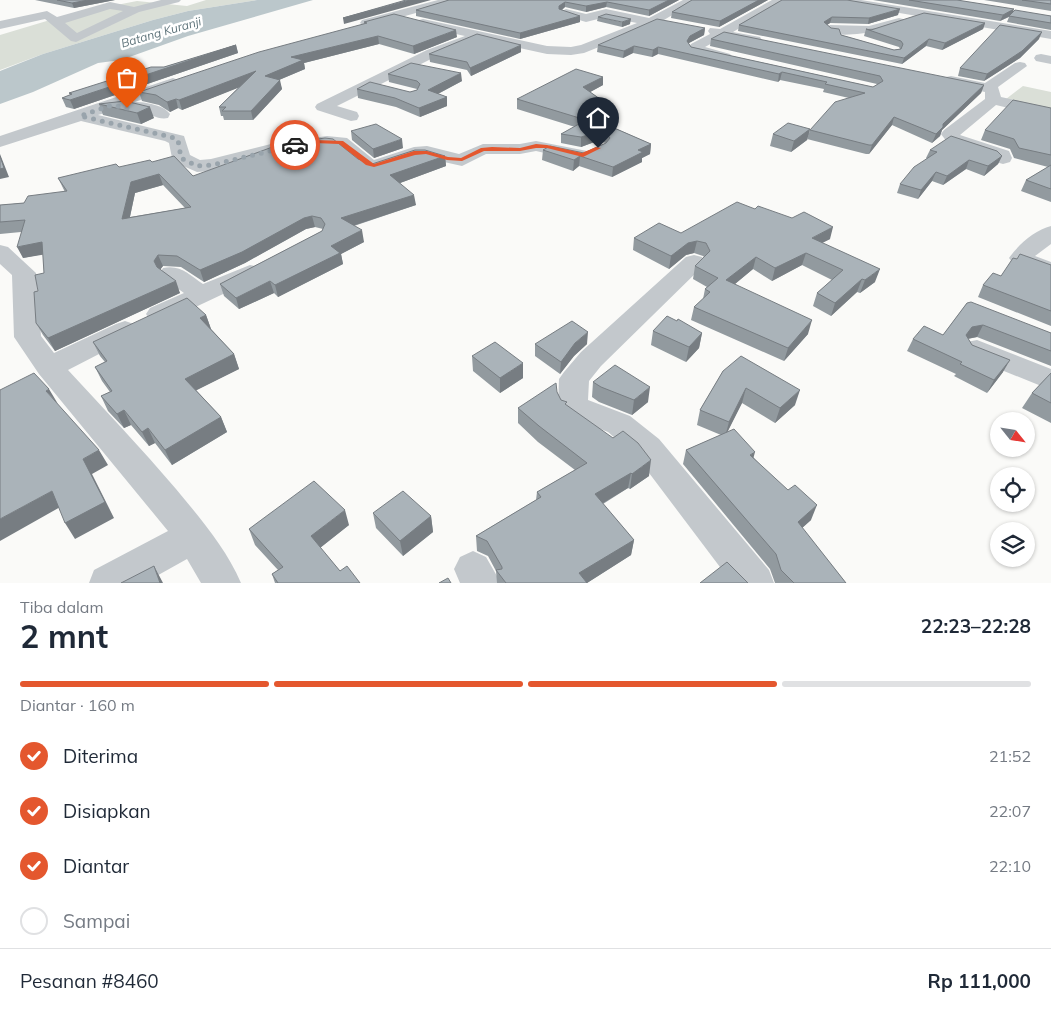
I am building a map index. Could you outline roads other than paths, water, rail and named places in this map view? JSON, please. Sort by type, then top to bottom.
[{"type":"street","points":[[0,25],[47,15],[73,37],[80,37],[135,10],[172,0]]},
{"type":"street","points":[[357,26],[451,0]]},
{"type":"street","points":[[741,60],[695,49],[780,0]]},
{"type":"street","points":[[841,0],[1051,35]]},
{"type":"street","points":[[394,16],[476,36],[547,50],[571,52],[584,49],[652,21],[685,1]]},
{"type":"street","points":[[55,22],[110,5],[135,10]]},
{"type":"street","points":[[566,13],[586,18],[606,14],[674,23]]},
{"type":"street","points":[[865,42],[828,31],[870,30],[922,13]]},
{"type":"street","points":[[702,29],[767,43]]},
{"type":"street","points":[[351,116],[323,107],[432,53],[476,36]]},
{"type":"street","points":[[410,64],[436,69]]},
{"type":"street","points":[[1003,158],[994,152],[953,138],[950,134],[1020,66]]},
{"type":"street","points":[[934,76],[1051,113]]},
{"type":"street","points":[[0,142],[190,77]]},
{"type":"street","points":[[370,84],[395,90]]},
{"type":"street","points":[[112,105],[127,108],[142,107],[162,114]]},
{"type":"street","points":[[80,116],[171,137],[178,140],[181,158],[197,166],[212,165],[271,149],[321,141],[341,142],[368,164],[374,166],[414,153],[427,152],[462,160],[483,149],[492,148],[520,149],[547,146],[583,155],[598,148]]},
{"type":"street","points":[[1051,233],[1028,250],[1021,258],[1051,271]]},
{"type":"street","points":[[0,252],[24,273],[28,337],[49,367],[151,484],[193,536],[222,583]]},
{"type":"street","points":[[49,367],[269,262]]},
{"type":"street","points":[[694,262],[591,359],[574,379],[573,406],[619,424],[648,448],[755,583]]},
{"type":"street","points":[[172,273],[201,294]]},
{"type":"street","points":[[976,348],[1051,380]]},
{"type":"street","points":[[108,583],[193,536]]},
{"type":"water","name":"Batang Kuranji","points":[[257,0],[313,0],[188,36],[121,60],[98,63],[33,92],[0,104],[0,71],[43,54],[153,20],[188,11]]}]
